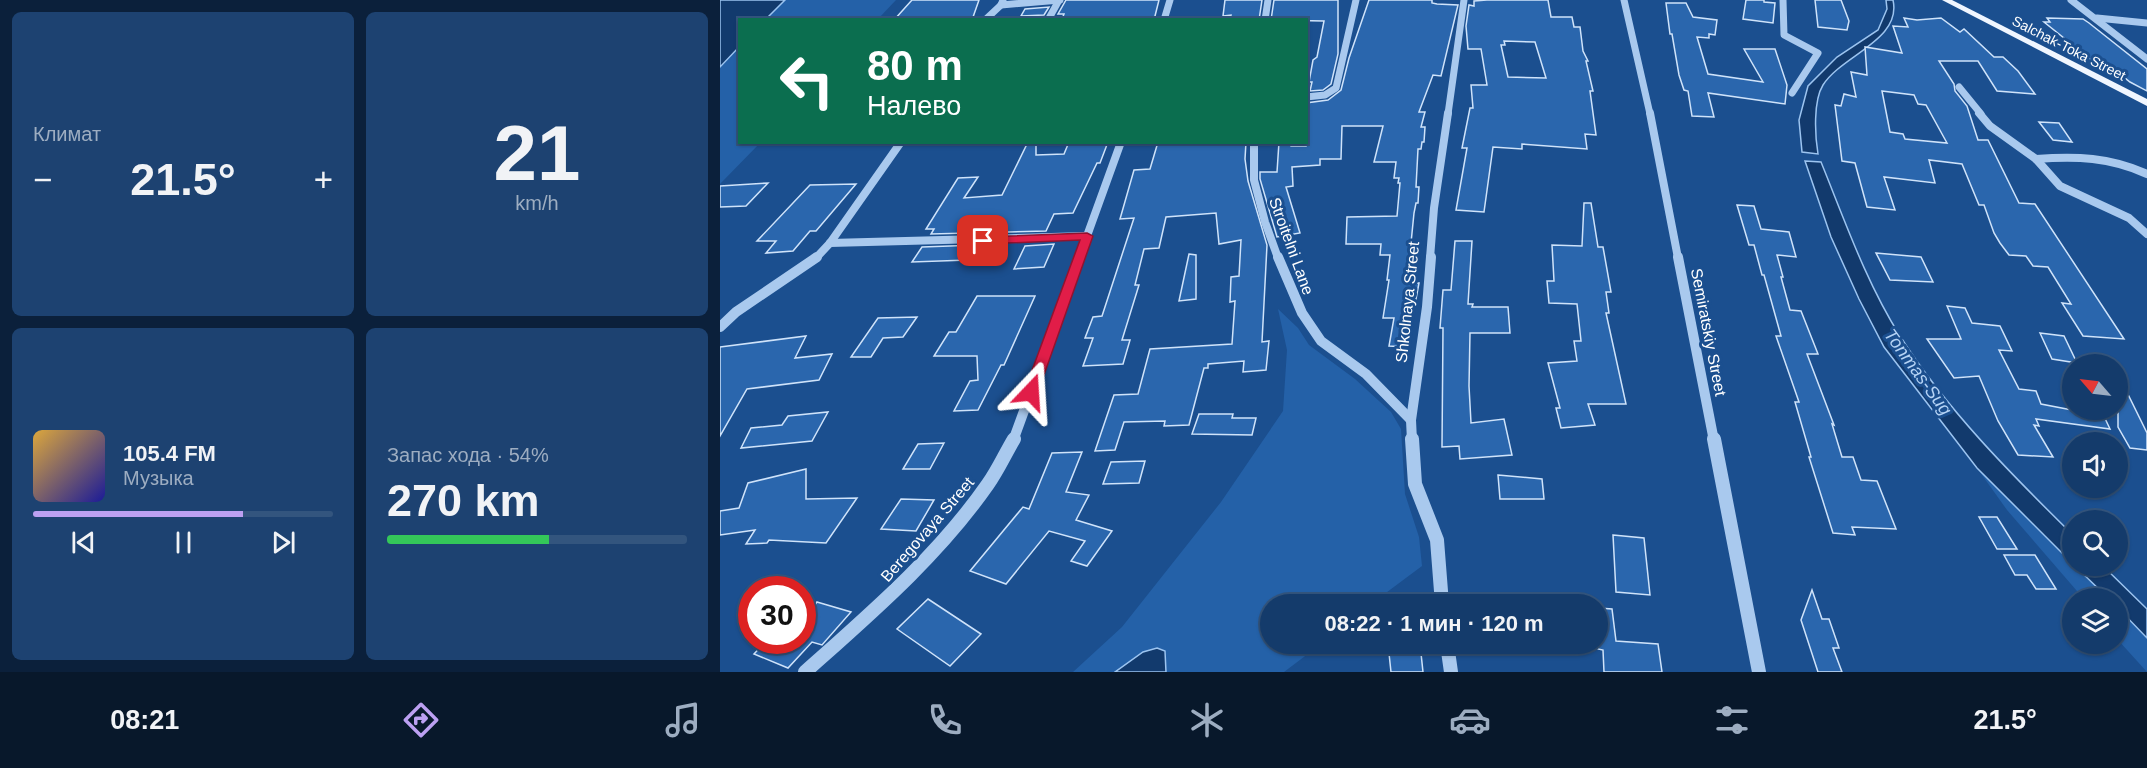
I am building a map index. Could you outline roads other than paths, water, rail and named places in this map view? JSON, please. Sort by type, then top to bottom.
[{"type":"main road","name":"Salchak-Toka Street","points":[[1946,0],[2147,104]]},
{"type":"street","points":[[1165,18],[1170,0]]},
{"type":"street","points":[[1265,18],[1268,0]]},
{"type":"street","points":[[1308,97],[1325,95],[1336,88],[1356,0]]},
{"type":"street","name":"Shkolnaya Street","points":[[1442,594],[1437,540],[1415,484],[1411,420],[1427,307],[1434,208],[1464,0]]},
{"type":"street","name":"Semiratskiy Street","points":[[1624,0],[1643,75],[1759,672]]},
{"type":"street","points":[[1783,0],[1784,35],[1818,53],[1792,93]]},
{"type":"street","points":[[2071,0],[2147,59]]},
{"type":"street","points":[[987,18],[1002,2],[1059,1]]},
{"type":"street","points":[[1049,18],[1059,1]]},
{"type":"street","points":[[2095,18],[2147,23]]},
{"type":"street","points":[[1959,87],[1990,126],[2036,159],[2060,186],[2129,218],[2147,234]]},
{"type":"street","points":[[720,327],[736,312],[812,262],[830,243],[899,144]]},
{"type":"street","name":"Beregovaya Street","points":[[805,672],[880,606],[943,540],[989,483],[1015,437],[1120,144]]},
{"type":"street","name":"Stroitelni Lane","points":[[1254,144],[1254,180],[1265,222],[1285,276],[1302,313],[1321,341],[1366,374],[1411,420]]},
{"type":"street","points":[[2036,159],[2092,156],[2111,159],[2147,174]]},
{"type":"street","points":[[830,243],[931,238],[983,241],[1087,236]]},
{"type":"street","points":[[1448,654],[1451,672]]},
{"type":"water","points":[[720,0],[785,0],[767,18],[738,18],[738,48],[720,67]]},
{"type":"water","points":[[1886,0],[1893,0],[1893,14],[1889,26],[1880,37],[1832,74],[1823,85],[1818,100],[1816,119],[1818,154],[1802,152],[1799,120],[1808,86],[1837,57],[1878,30],[1887,9]]},
{"type":"water","name":"Tonmas-Sug","points":[[1805,161],[1821,162],[1866,273],[1900,336],[1938,390],[1959,415],[2003,465],[2062,524],[2062,553],[1977,468],[1884,347],[1831,237]]},
{"type":"water","points":[[2085,576],[2113,576],[2126,588],[2098,588]]},
{"type":"water","points":[[2128,590],[2147,609],[2147,638],[2128,618]]},
{"type":"water","points":[[1157,648],[1165,651],[1166,672],[1115,672],[1143,652]]}]
